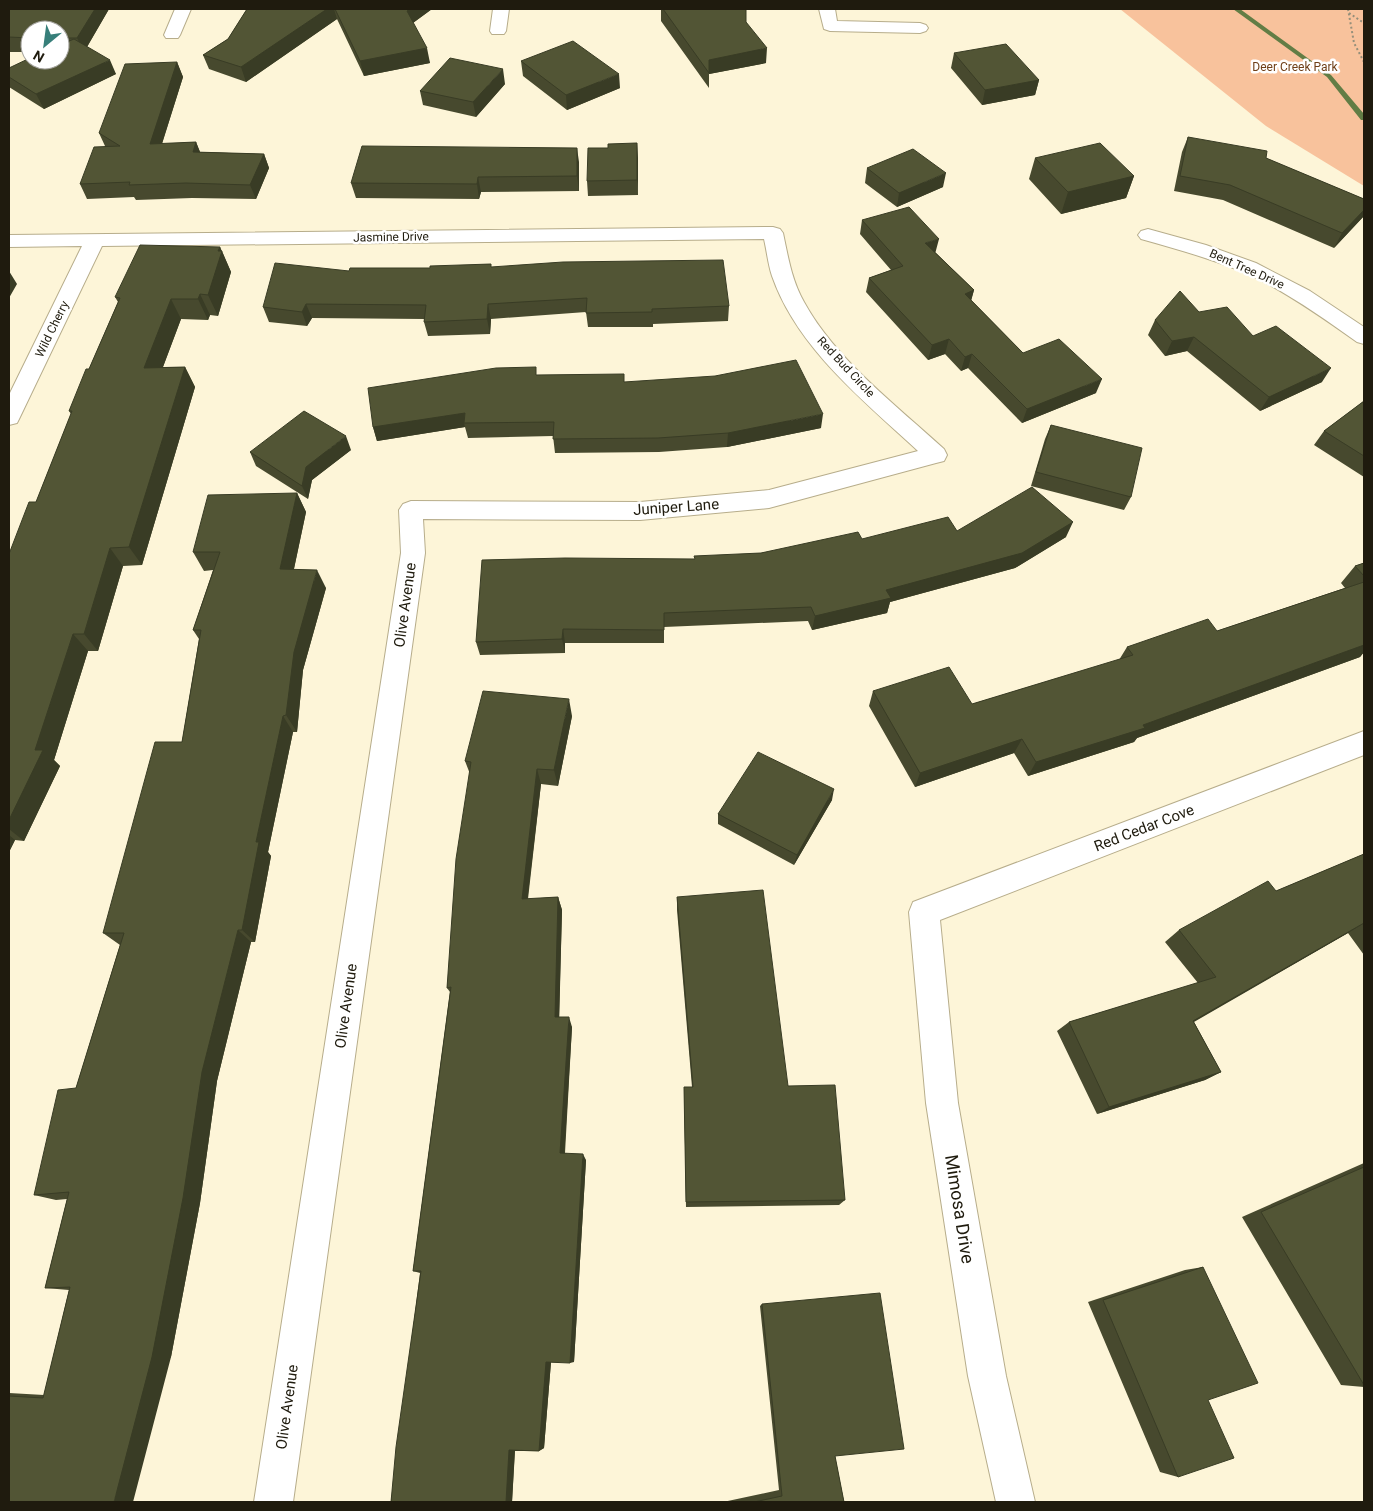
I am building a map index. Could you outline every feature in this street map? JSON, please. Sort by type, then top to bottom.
[{"type":"street","points":[[172,35],[183,9]]},
{"type":"street","points":[[498,31],[501,9]]},
{"type":"street","points":[[827,9],[830,26],[920,28]]},
{"type":"street","name":"Jasmine Drive","points":[[9,241],[773,233]]},
{"type":"street","name":"Red Bud Circle","points":[[773,233],[786,286],[821,342],[858,382],[936,456]]},
{"type":"street","name":"Bent Tree Drive","points":[[1148,235],[1207,251],[1272,278],[1330,313],[1364,337]]},
{"type":"street","name":"Wild Cherry","points":[[9,417],[95,240]]},
{"type":"street","name":"Juniper Lane","points":[[410,510],[640,511],[769,499],[936,456]]},
{"type":"street","name":"Olive Avenue","points":[[273,1502],[413,553],[410,510]]},
{"type":"street","name":"Red Cedar Cove","points":[[924,912],[1364,743]]},
{"type":"street","name":"Mimosa Drive","points":[[924,912],[942,1103],[987,1376],[1015,1502]]},
{"type":"path","points":[[1348,9],[1355,51],[1364,62]]},
{"type":"path","points":[[1349,12],[1364,23]]},
{"type":"green space","name":"Deer Creek Park","points":[[1120,9],[1364,9],[1364,186],[1266,126]]},
{"type":"building","points":[[9,9],[95,9],[77,38],[70,38],[70,20],[20,20],[20,38],[9,37]]},
{"type":"building","points":[[247,9],[327,9],[241,67],[203,55],[228,39]]},
{"type":"building","points":[[335,9],[410,9],[407,11],[427,48],[360,61]]},
{"type":"building","points":[[663,9],[746,9],[746,22],[767,48],[709,60],[709,73]]},
{"type":"building","points":[[74,39],[110,60],[36,94],[9,77],[9,68],[20,63],[20,70],[70,70],[70,41]]},
{"type":"building","points":[[573,41],[619,74],[566,95],[521,61]]},
{"type":"building","points":[[1006,44],[1039,80],[985,90],[954,53]]},
{"type":"building","points":[[450,58],[503,69],[473,102],[420,91]]},
{"type":"building","points":[[177,62],[150,144],[196,142],[193,152],[264,154],[250,185],[186,183],[129,185],[130,182],[80,184],[94,147],[120,146],[99,133],[125,64]]},
{"type":"building","points":[[1188,137],[1267,151],[1266,158],[1364,199],[1364,210],[1342,233],[1230,185],[1180,176]]},
{"type":"building","points":[[637,143],[637,180],[587,181],[588,148],[608,148],[608,144]]},
{"type":"building","points":[[1100,143],[1134,176],[1068,192],[1035,158]]},
{"type":"building","points":[[362,146],[577,148],[577,176],[478,177],[477,184],[351,183]]},
{"type":"building","points":[[913,149],[946,173],[899,193],[867,168]]},
{"type":"building","points":[[909,207],[939,239],[925,243],[974,290],[965,294],[1023,353],[1059,339],[1102,379],[1027,409],[972,354],[965,357],[949,339],[932,345],[869,278],[903,266],[862,220]]},
{"type":"building","points":[[140,245],[220,247],[218,251],[222,251],[208,295],[200,294],[198,299],[171,299],[144,368],[185,367],[129,547],[110,548],[84,634],[73,634],[35,750],[43,750],[9,820],[9,554],[29,502],[36,502],[72,411],[69,411],[86,369],[89,369],[120,298],[115,297]]},
{"type":"building","points":[[723,260],[729,306],[652,309],[652,312],[586,313],[587,298],[488,304],[487,319],[424,322],[426,305],[306,304],[302,312],[263,307],[275,263],[349,271],[350,268],[430,268],[430,266],[491,264],[491,267],[563,262]]},
{"type":"building","points":[[1180,291],[1199,312],[1227,307],[1253,336],[1276,326],[1331,368],[1269,397],[1194,337],[1172,341],[1155,320]]},
{"type":"building","points":[[796,360],[823,414],[728,433],[658,438],[553,439],[554,422],[464,423],[465,413],[373,427],[368,388],[496,368],[536,367],[536,375],[624,374],[624,382],[715,376]]},
{"type":"building","points":[[1364,401],[1364,456],[1324,431]]},
{"type":"building","points":[[304,411],[346,436],[306,467],[302,486],[250,452]]},
{"type":"building","points":[[1051,425],[1142,448],[1131,497],[1036,472]]},
{"type":"building","points":[[1032,487],[1073,522],[1022,553],[886,590],[891,598],[815,616],[811,607],[664,613],[664,630],[563,629],[562,639],[476,642],[482,560],[565,558],[695,559],[694,556],[761,553],[858,532],[862,539],[948,517],[957,531]]},
{"type":"building","points":[[297,493],[280,569],[317,570],[294,652],[286,715],[283,716],[256,842],[259,842],[242,930],[238,930],[202,1072],[183,1198],[152,1357],[114,1502],[9,1502],[9,1396],[43,1398],[70,1287],[45,1288],[69,1192],[34,1195],[58,1090],[76,1088],[124,933],[103,933],[155,742],[182,742],[201,630],[193,630],[220,552],[193,552],[208,495]]},
{"type":"building","points":[[1364,563],[1364,576],[1355,566]]},
{"type":"building","points":[[1364,582],[1364,645],[1143,725],[1145,728],[1036,762],[1022,739],[920,773],[873,691],[949,667],[972,704],[1133,655],[1127,647],[1208,619],[1217,631]]},
{"type":"building","points":[[483,691],[569,699],[554,770],[537,769],[522,899],[558,897],[555,1017],[569,1017],[560,1153],[583,1154],[570,1363],[546,1362],[539,1451],[509,1450],[506,1502],[391,1502],[396,1447],[421,1271],[413,1271],[451,987],[447,988],[456,859],[471,762],[465,761]]},
{"type":"building","points":[[758,752],[834,789],[797,855],[718,814]]},
{"type":"building","points":[[1364,854],[1364,923],[1193,1021],[1221,1072],[1109,1107],[1069,1022],[1216,977],[1179,930],[1268,881],[1276,891]]},
{"type":"building","points":[[763,890],[788,1086],[835,1085],[845,1200],[686,1202],[684,1087],[693,1087],[677,897]]},
{"type":"building","points":[[1364,1167],[1364,1385],[1261,1212]]},
{"type":"building","points":[[1203,1267],[1258,1383],[1208,1400],[1234,1458],[1178,1477],[1103,1300]]},
{"type":"building","points":[[880,1293],[904,1449],[835,1456],[844,1502],[754,1502],[782,1496],[762,1304]]},
{"type":"waterway","points":[[1236,9],[1329,76],[1364,118]]}]
